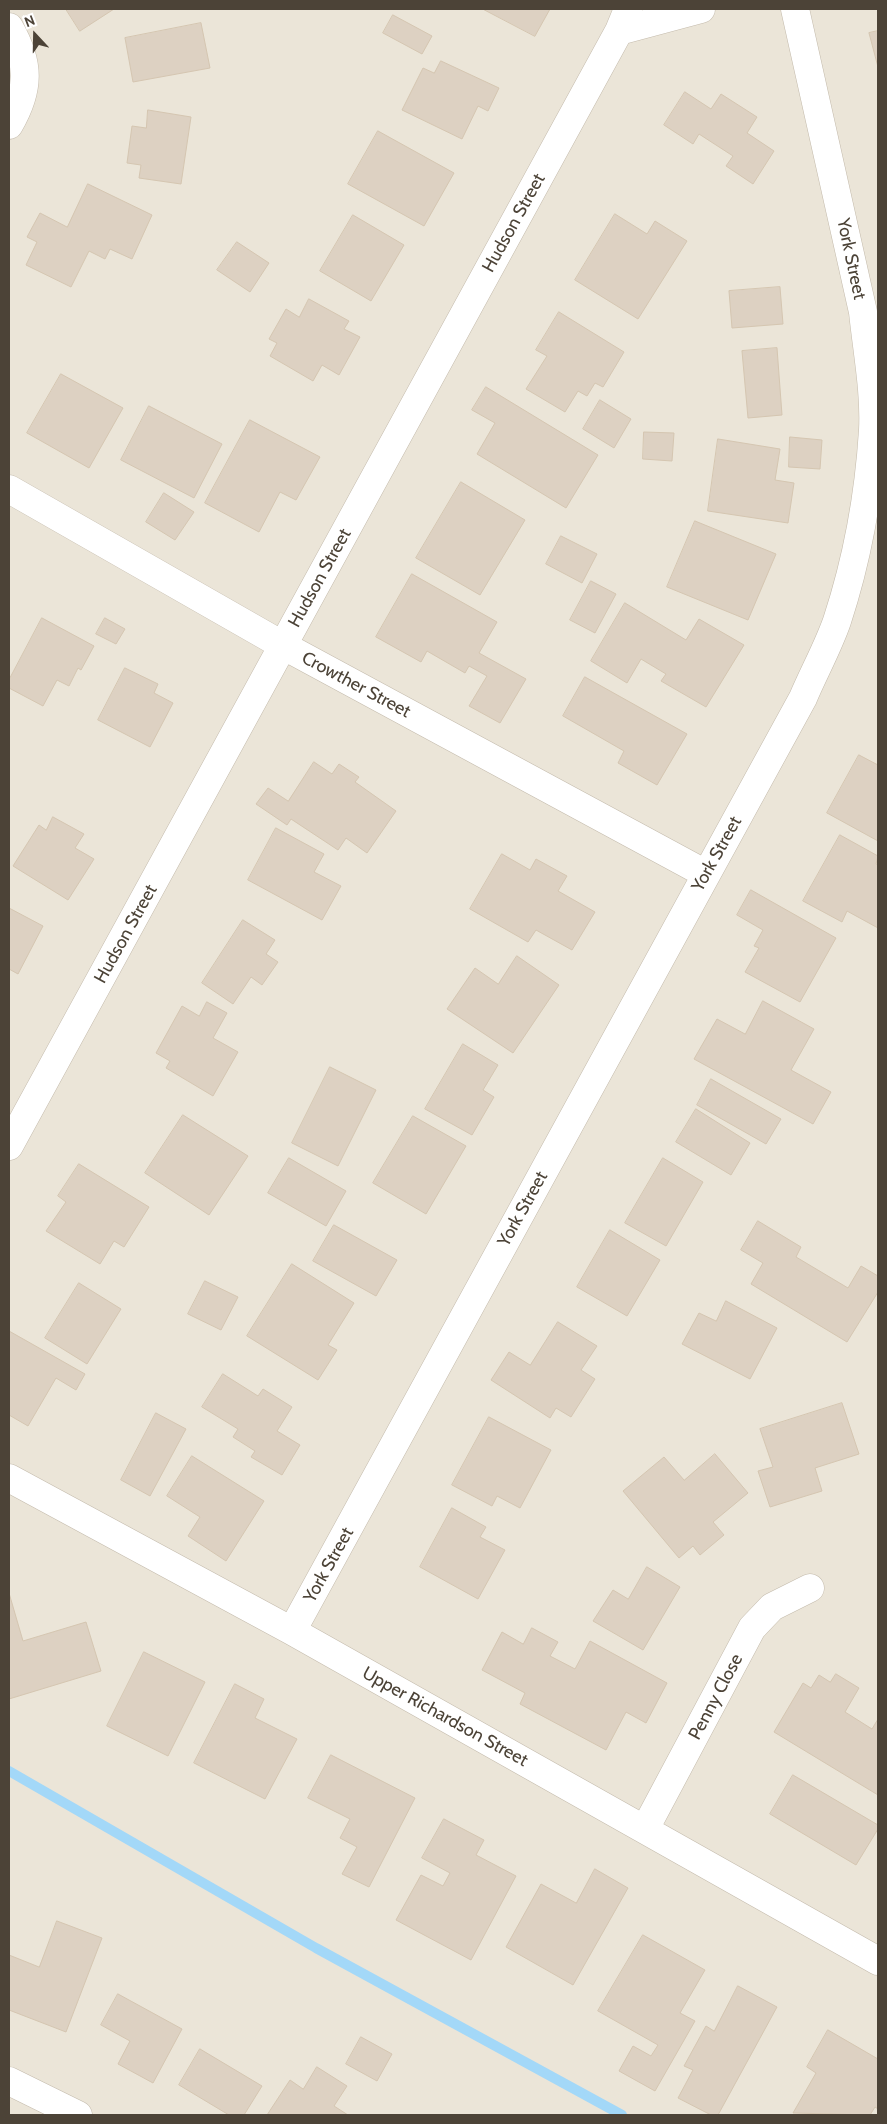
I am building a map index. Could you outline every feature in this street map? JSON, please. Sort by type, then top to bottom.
[{"type":"street","points":[[624,20],[701,9]]},
{"type":"street","name":"York Street","points":[[292,1632],[803,698],[836,622],[854,561],[866,500],[872,438],[868,362],[862,312],[795,9]]},
{"type":"street","name":"Hudson Street","points":[[9,1146],[284,646],[624,20]]},
{"type":"street","points":[[9,27],[20,46],[26,75],[21,104],[9,125]]},
{"type":"street","name":"Crowther Street","points":[[9,489],[284,646],[706,874]]},
{"type":"street","name":"Upper Richardson Street","points":[[9,1478],[292,1632],[878,1961]]},
{"type":"street","name":"Penny Close","points":[[645,1829],[752,1628],[772,1606],[810,1588]]},
{"type":"street","points":[[9,2081],[78,2115]]},
{"type":"shaded area","points":[[9,9],[878,9],[878,2115],[9,2115]]},
{"type":"building","points":[[66,9],[114,9],[80,31]]},
{"type":"building","points":[[483,9],[550,9],[535,36]]},
{"type":"building","points":[[393,15],[432,36],[422,54],[383,33]]},
{"type":"building","points":[[201,23],[210,68],[133,82],[125,38]]},
{"type":"building","points":[[878,31],[878,67],[869,33]]},
{"type":"building","points":[[441,61],[499,88],[488,111],[478,106],[462,139],[402,110],[423,68],[434,73]]},
{"type":"building","points":[[685,92],[711,109],[721,94],[757,117],[747,133],[774,151],[753,184],[726,166],[733,156],[699,134],[693,144],[664,125]]},
{"type":"building","points":[[148,110],[191,117],[181,184],[139,178],[141,165],[127,163],[132,126],[146,128]]},
{"type":"building","points":[[378,131],[454,173],[424,226],[348,184]]},
{"type":"building","points":[[88,184],[152,215],[132,259],[110,249],[105,259],[89,251],[71,287],[26,265],[37,242],[27,237],[40,213],[67,227]]},
{"type":"building","points":[[615,214],[647,234],[655,221],[687,241],[638,319],[575,280]]},
{"type":"building","points":[[353,215],[404,245],[371,301],[320,271]]},
{"type":"building","points":[[237,242],[269,263],[250,292],[217,270]]},
{"type":"building","points":[[780,287],[783,324],[732,328],[729,291]]},
{"type":"building","points":[[309,299],[349,321],[344,329],[360,337],[339,375],[322,365],[313,381],[270,356],[277,343],[269,339],[286,309],[299,317]]},
{"type":"building","points":[[559,312],[624,352],[603,387],[595,383],[587,396],[578,391],[565,412],[526,389],[547,356],[536,350]]},
{"type":"building","points":[[777,348],[782,415],[748,418],[742,351]]},
{"type":"building","points":[[61,374],[123,408],[89,468],[27,433]]},
{"type":"building","points":[[486,387],[598,455],[566,508],[477,454],[495,423],[472,410]]},
{"type":"building","points":[[600,400],[631,419],[614,448],[583,429]]},
{"type":"building","points":[[149,406],[222,444],[194,498],[121,460]]},
{"type":"building","points":[[250,420],[320,457],[296,500],[280,492],[259,532],[205,503]]},
{"type":"building","points":[[644,432],[674,433],[672,461],[643,459]]},
{"type":"building","points":[[790,437],[822,440],[820,469],[789,467]]},
{"type":"building","points":[[718,439],[780,449],[775,480],[794,483],[788,523],[708,511]]},
{"type":"building","points":[[461,482],[525,520],[480,595],[416,558]]},
{"type":"building","points":[[164,493],[194,512],[175,540],[146,522]]},
{"type":"building","points":[[695,521],[776,554],[748,620],[667,587]]},
{"type":"building","points":[[561,536],[597,554],[582,583],[546,564]]},
{"type":"building","points":[[412,574],[497,622],[479,653],[526,679],[500,723],[469,706],[487,676],[469,666],[465,673],[427,651],[421,662],[376,637]]},
{"type":"building","points":[[591,581],[616,594],[595,633],[570,620]]},
{"type":"building","points":[[625,603],[686,640],[699,619],[744,645],[706,707],[661,681],[666,674],[641,659],[627,683],[591,661]]},
{"type":"building","points":[[42,618],[94,646],[81,670],[78,668],[69,686],[57,680],[43,706],[9,688],[9,680]]},
{"type":"building","points":[[105,618],[125,629],[116,644],[96,634]]},
{"type":"building","points":[[125,668],[158,684],[154,693],[173,703],[150,747],[98,720]]},
{"type":"building","points":[[585,677],[687,734],[657,785],[618,763],[624,751],[563,716]]},
{"type":"building","points":[[859,755],[878,765],[878,841],[827,813]]},
{"type":"building","points":[[314,762],[332,774],[339,764],[359,777],[355,782],[396,811],[367,853],[346,838],[338,850],[291,819],[287,825],[256,804],[268,788],[288,801]]},
{"type":"building","points":[[53,817],[84,834],[75,848],[94,859],[68,900],[13,866],[39,825],[46,830]]},
{"type":"building","points":[[276,828],[324,854],[314,872],[341,886],[322,920],[248,880]]},
{"type":"building","points":[[840,835],[878,856],[876,864],[878,865],[878,928],[847,911],[842,922],[803,901]]},
{"type":"building","points":[[502,854],[530,870],[536,859],[567,876],[558,891],[595,912],[572,950],[536,930],[528,942],[470,909]]},
{"type":"building","points":[[751,890],[836,938],[800,1002],[745,972],[759,948],[754,946],[763,930],[737,915]]},
{"type":"building","points":[[9,908],[43,926],[18,974],[9,969]]},
{"type":"building","points":[[243,920],[275,940],[266,954],[278,962],[262,985],[251,977],[233,1004],[202,983]]},
{"type":"building","points":[[517,956],[559,985],[513,1053],[447,1009],[475,968],[498,984]]},
{"type":"building","points":[[763,1001],[814,1029],[791,1070],[831,1092],[813,1124],[694,1059],[717,1019],[745,1034]]},
{"type":"building","points":[[207,1002],[227,1013],[213,1038],[238,1052],[213,1096],[166,1068],[170,1061],[156,1053],[182,1006],[199,1016]]},
{"type":"building","points":[[463,1044],[498,1065],[483,1090],[494,1097],[472,1135],[425,1109]]},
{"type":"building","points":[[330,1067],[376,1090],[338,1166],[292,1143]]},
{"type":"building","points":[[711,1079],[781,1119],[766,1144],[697,1105]]},
{"type":"building","points":[[696,1109],[750,1143],[731,1175],[676,1142]]},
{"type":"building","points":[[183,1115],[248,1156],[209,1215],[145,1173]]},
{"type":"building","points":[[413,1116],[466,1146],[426,1214],[373,1183]]},
{"type":"building","points":[[289,1158],[346,1191],[326,1226],[268,1193]]},
{"type":"building","points":[[663,1158],[703,1182],[666,1246],[625,1223]]},
{"type":"building","points":[[79,1164],[149,1207],[124,1247],[114,1241],[100,1264],[46,1231],[66,1202],[58,1196]]},
{"type":"building","points":[[758,1221],[801,1247],[796,1257],[848,1288],[861,1266],[878,1276],[878,1292],[847,1342],[751,1284],[763,1263],[741,1250]]},
{"type":"building","points":[[334,1225],[397,1260],[376,1296],[313,1261]]},
{"type":"building","points":[[610,1230],[660,1260],[627,1316],[577,1287]]},
{"type":"building","points":[[292,1264],[354,1303],[328,1345],[337,1350],[318,1380],[247,1336]]},
{"type":"building","points":[[205,1281],[238,1297],[221,1330],[188,1314]]},
{"type":"building","points":[[79,1283],[121,1309],[87,1364],[45,1338]]},
{"type":"building","points":[[726,1301],[777,1328],[750,1379],[682,1344],[699,1313],[716,1321]]},
{"type":"building","points":[[558,1322],[597,1346],[581,1370],[595,1379],[571,1417],[556,1408],[550,1418],[491,1380],[509,1352],[530,1365]]},
{"type":"building","points":[[9,1331],[85,1374],[76,1390],[56,1378],[28,1426],[9,1415]]},
{"type":"building","points":[[223,1374],[258,1396],[263,1389],[292,1407],[277,1431],[300,1445],[282,1475],[251,1457],[255,1451],[233,1437],[238,1429],[202,1407]]},
{"type":"building","points":[[842,1403],[859,1454],[815,1468],[822,1491],[770,1507],[758,1471],[773,1467],[760,1429]]},
{"type":"building","points":[[156,1413],[186,1429],[150,1496],[121,1480]]},
{"type":"building","points":[[489,1417],[551,1450],[520,1508],[497,1496],[492,1506],[452,1485]]},
{"type":"building","points":[[715,1454],[748,1493],[713,1522],[724,1535],[700,1555],[693,1546],[679,1558],[623,1491],[664,1457],[684,1480]]},
{"type":"building","points":[[192,1456],[264,1501],[226,1561],[188,1536],[200,1517],[167,1496]]},
{"type":"building","points":[[452,1508],[486,1527],[480,1537],[505,1550],[478,1599],[420,1567]]},
{"type":"building","points":[[647,1567],[680,1587],[643,1650],[593,1621],[613,1590],[628,1599]]},
{"type":"building","points":[[9,1593],[23,1641],[86,1622],[101,1671],[9,1699]]},
{"type":"building","points":[[532,1628],[558,1642],[550,1656],[575,1669],[590,1641],[667,1683],[646,1723],[626,1712],[606,1750],[520,1704],[525,1693],[482,1670],[502,1632],[523,1644]]},
{"type":"building","points":[[144,1652],[205,1682],[168,1756],[107,1726]]},
{"type":"building","points":[[836,1674],[859,1688],[845,1712],[872,1729],[878,1719],[878,1795],[774,1732],[803,1683],[811,1688],[819,1675],[830,1682]]},
{"type":"building","points":[[235,1684],[264,1699],[255,1718],[297,1739],[265,1799],[194,1763]]},
{"type":"building","points":[[331,1755],[415,1798],[369,1887],[342,1874],[357,1847],[340,1838],[350,1819],[308,1798]]},
{"type":"building","points":[[793,1775],[878,1825],[878,1829],[856,1865],[770,1814]]},
{"type":"building","points":[[444,1819],[484,1840],[476,1855],[516,1876],[471,1960],[396,1920],[421,1875],[443,1886],[450,1873],[422,1858]]},
{"type":"building","points":[[595,1869],[628,1888],[573,1985],[506,1947],[541,1884],[576,1903]]},
{"type":"building","points":[[57,1921],[102,1938],[66,2032],[9,2010],[9,1955],[39,1967]]},
{"type":"building","points":[[643,1935],[705,1970],[680,2013],[695,2021],[655,2091],[619,2071],[633,2046],[651,2056],[658,2045],[598,2011]]},
{"type":"building","points":[[738,1986],[777,2007],[718,2115],[711,2115],[678,2098],[693,2070],[684,2066],[706,2026],[714,2031]]},
{"type":"building","points":[[118,1994],[182,2029],[153,2083],[118,2064],[130,2041],[101,2025]]},
{"type":"building","points":[[828,2030],[878,2059],[878,2109],[875,2107],[870,2115],[793,2113],[816,2073],[807,2067]]},
{"type":"building","points":[[361,2037],[392,2054],[377,2081],[346,2064]]},
{"type":"building","points":[[200,2049],[262,2086],[244,2115],[229,2115],[179,2085]]},
{"type":"building","points":[[317,2067],[347,2086],[334,2106],[348,2115],[267,2115],[290,2080],[303,2089]]},
{"type":"waterway","points":[[9,1771],[316,1948],[622,2115]]}]
